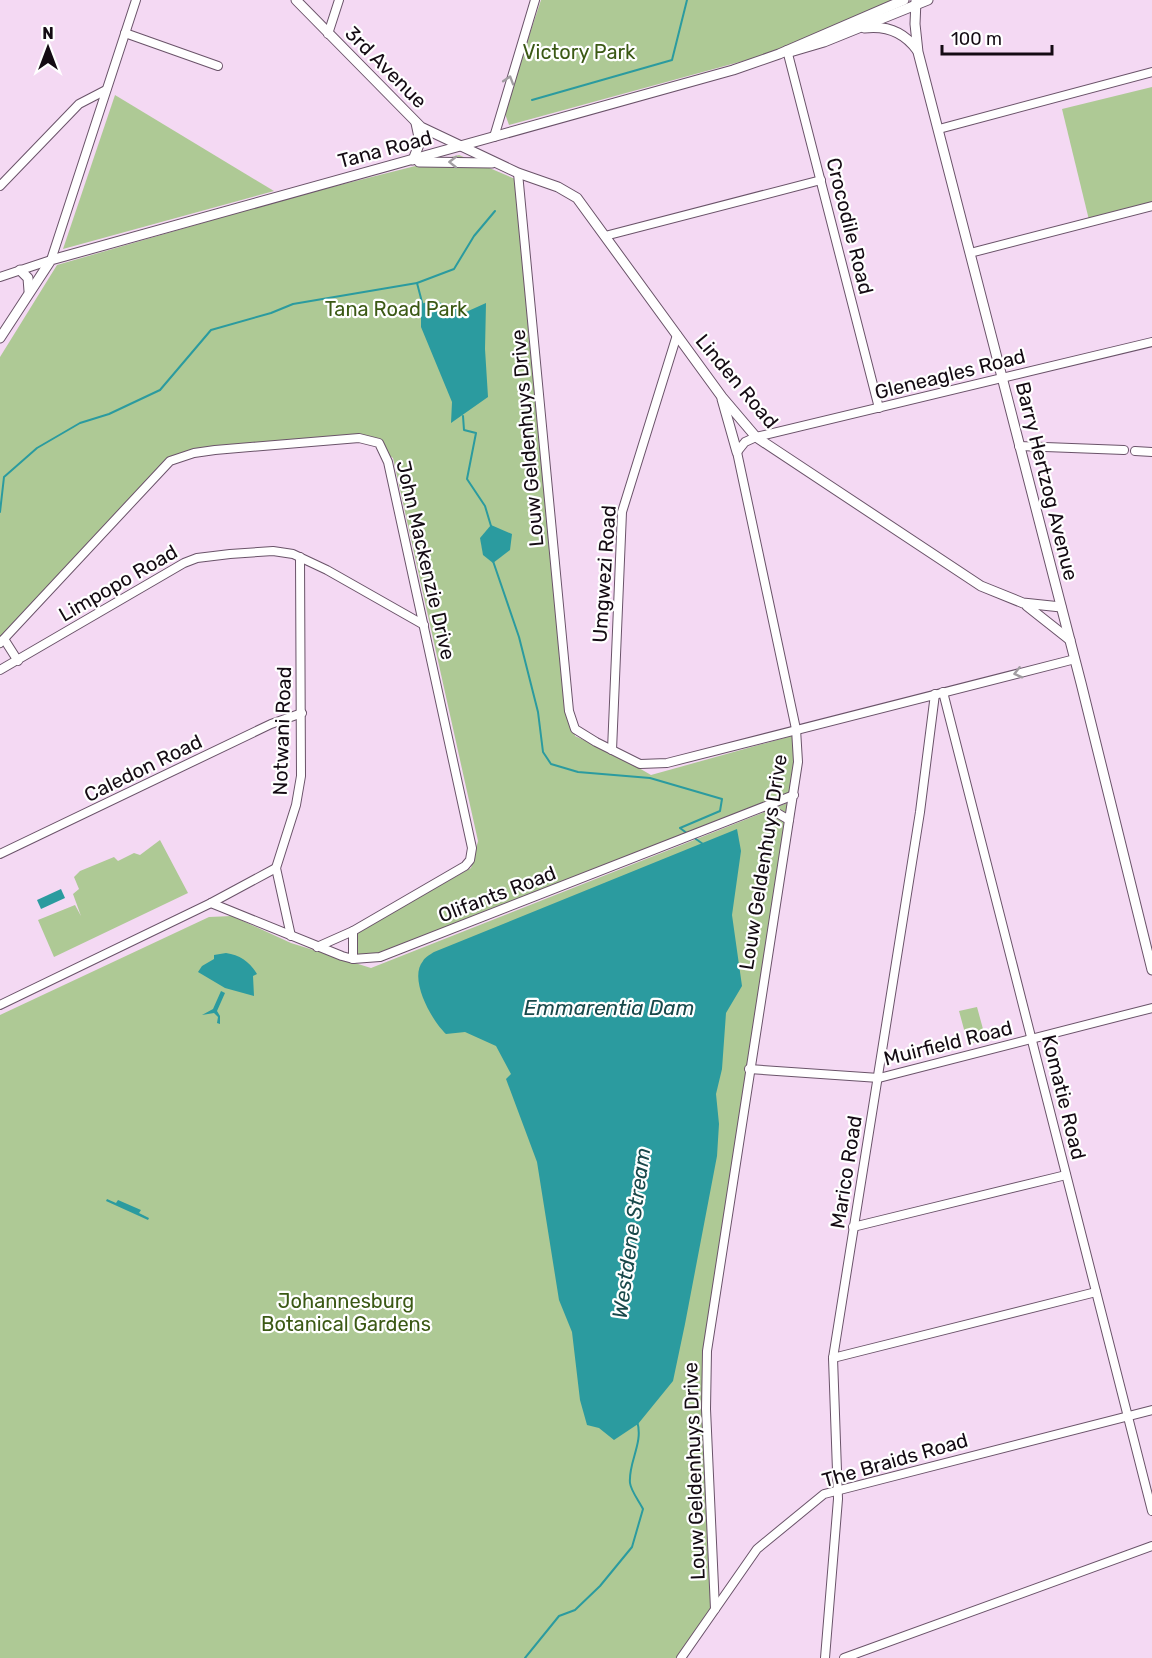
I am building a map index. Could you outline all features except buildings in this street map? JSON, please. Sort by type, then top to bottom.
[{"type":"main road","name":"3rd Avenue","points":[[296,0],[415,122],[459,147]]},
{"type":"main road","name":"Tana Road","points":[[784,52],[904,0]]},
{"type":"main road","name":"Tana Road","points":[[51,260],[699,80],[856,29],[916,2],[928,0]]},
{"type":"main road","name":"Barry Hertzog Avenue","points":[[916,2],[918,52],[1075,659],[1152,970]]},
{"type":"main road","points":[[856,29],[873,27],[893,30],[909,40],[918,52]]},
{"type":"main road","points":[[415,122],[420,141],[410,161],[494,161],[487,147],[493,137]]},
{"type":"main road","name":"Linden Road","points":[[459,147],[572,195],[605,236],[722,398],[756,437],[981,586],[1023,603],[1061,607]]},
{"type":"main road","points":[[0,338],[51,260]]},
{"type":"main road","points":[[20,270],[28,278],[29,291]]},
{"type":"main road","points":[[722,398],[737,452]]},
{"type":"main road","points":[[1023,603],[1070,640]]},
{"type":"street","points":[[51,260],[136,0]]},
{"type":"street","points":[[328,34],[339,0]]},
{"type":"street","points":[[493,137],[535,0]]},
{"type":"street","points":[[125,33],[218,66]]},
{"type":"street","name":"Crocodile Road","points":[[784,52],[821,180],[879,408]]},
{"type":"street","points":[[939,129],[1152,72]]},
{"type":"street","points":[[0,185],[79,104],[106,90]]},
{"type":"street","name":"Louw Geldenhuys Drive","points":[[518,173],[570,717],[579,732],[632,761],[651,764],[796,729],[798,762],[794,795],[725,1220],[705,1368],[715,1609]]},
{"type":"street","points":[[605,236],[821,180]]},
{"type":"street","points":[[970,253],[1152,206]]},
{"type":"street","name":"Tana Road","points":[[0,277],[51,260]]},
{"type":"street","name":"Umgwezi Road","points":[[612,750],[622,512],[677,335]]},
{"type":"street","name":"Gleneagles Road","points":[[756,437],[1152,342]]},
{"type":"street","points":[[756,437],[745,442],[737,452],[796,729],[1075,659]]},
{"type":"street","name":"John Mackenzie Drive","points":[[2,641],[170,461],[200,452],[360,438],[379,443],[388,462],[471,835],[471,856],[465,866],[353,931],[317,947]]},
{"type":"street","points":[[1019,446],[1124,450]]},
{"type":"street","points":[[1135,451],[1152,453]]},
{"type":"street","name":"Limpopo Road","points":[[0,670],[191,559],[273,551],[300,557],[424,625]]},
{"type":"street","name":"Notwani Road","points":[[291,936],[276,868],[299,791],[302,713],[300,557]]},
{"type":"street","points":[[2,641],[18,660]]},
{"type":"street","name":"Komatie Road","points":[[939,693],[1033,1038],[1152,1510]]},
{"type":"street","name":"Marico Road","points":[[825,1658],[838,1513],[833,1358],[939,693]]},
{"type":"street","name":"Caledon Road","points":[[0,854],[271,724],[302,713]]},
{"type":"street","name":"Olifants Road","points":[[211,903],[317,947],[353,959],[390,954],[794,795]]},
{"type":"street","points":[[767,807],[789,820]]},
{"type":"street","points":[[0,1005],[211,903],[276,868]]},
{"type":"street","points":[[353,931],[353,959]]},
{"type":"street","name":"Muirfield Road","points":[[749,1069],[879,1078],[1152,1008]]},
{"type":"street","points":[[853,1227],[1066,1175]]},
{"type":"street","points":[[833,1358],[1096,1292]]},
{"type":"street","name":"The Braids Road","points":[[681,1658],[762,1544],[821,1496],[837,1489],[1152,1410]]},
{"type":"street","points":[[844,1658],[1152,1546]]},
{"type":"green space","name":"Victory Park","points":[[541,0],[905,0],[791,48],[509,125],[504,111]]},
{"type":"green space","points":[[1152,87],[1152,205],[1089,220],[1062,109]]},
{"type":"green space","points":[[115,95],[274,191],[63,249]]},
{"type":"green space","name":"Tana Road Park","points":[[459,155],[520,181],[575,736],[613,753],[651,775],[795,735],[791,794],[384,953],[357,955],[358,931],[471,868],[478,841],[393,458],[369,441],[197,453],[170,463],[0,649],[0,357],[57,265],[296,196]]},
{"type":"green space","name":"Johannesburg Botanical Gardens","points":[[790,802],[751,1070],[702,1362],[715,1607],[679,1658],[0,1658],[0,1015],[209,917],[232,916],[291,943],[371,968]]},
{"type":"green space","points":[[160,840],[188,893],[54,957],[38,920],[75,905],[81,916],[73,894],[79,889],[74,877],[80,871],[114,857],[118,861],[134,853],[140,855]]},
{"type":"green space","points":[[977,1007],[986,1040],[968,1044],[959,1011]]},
{"type":"water","points":[[433,300],[466,312],[486,303],[485,349],[488,397],[451,423],[452,402],[421,327],[421,304]]},
{"type":"water","points":[[491,525],[512,534],[510,550],[493,563],[483,555],[480,538]]},
{"type":"water","name":"Emmarentia Dam","points":[[737,829],[741,851],[732,915],[742,986],[726,1013],[722,1069],[716,1094],[719,1124],[717,1156],[685,1324],[673,1381],[638,1424],[614,1440],[599,1428],[587,1425],[580,1400],[572,1332],[559,1300],[537,1162],[506,1079],[511,1074],[496,1046],[465,1032],[446,1034],[440,1028],[420,989],[419,969],[424,960],[434,952]]},
{"type":"water","points":[[61,889],[65,898],[41,909],[37,900]]},
{"type":"water","points":[[226,953],[240,957],[257,974],[253,976],[254,996],[225,988],[198,972],[202,966],[214,959],[214,955]]},
{"type":"water","points":[[221,991],[225,993],[217,1011],[220,1024],[217,1023],[218,1017],[214,1013],[202,1015],[213,1009]]},
{"type":"water","points":[[107,1199],[116,1203],[118,1200],[141,1210],[139,1213],[149,1218],[148,1220],[106,1201]]},
{"type":"waterway","points":[[532,100],[672,60],[687,0]]},
{"type":"waterway","points":[[423,306],[417,283],[454,269],[474,236],[495,211]]},
{"type":"waterway","points":[[0,512],[4,477],[37,448],[80,423],[109,414],[160,390],[211,330],[271,313],[293,304],[417,283]]},
{"type":"waterway","points":[[463,416],[464,430],[476,433],[467,479],[485,506],[491,526]]},
{"type":"waterway","points":[[493,561],[519,637],[538,712],[543,752],[551,764],[578,772],[650,778],[722,799],[720,811],[680,828],[688,834]]},
{"type":"waterway","name":"Westdene Stream","points":[[693,837],[703,844]]},
{"type":"waterway","name":"Westdene Stream","points":[[525,1658],[559,1616],[575,1610],[600,1586],[632,1547],[643,1509],[630,1483],[631,1468],[639,1437],[637,1421]]}]
